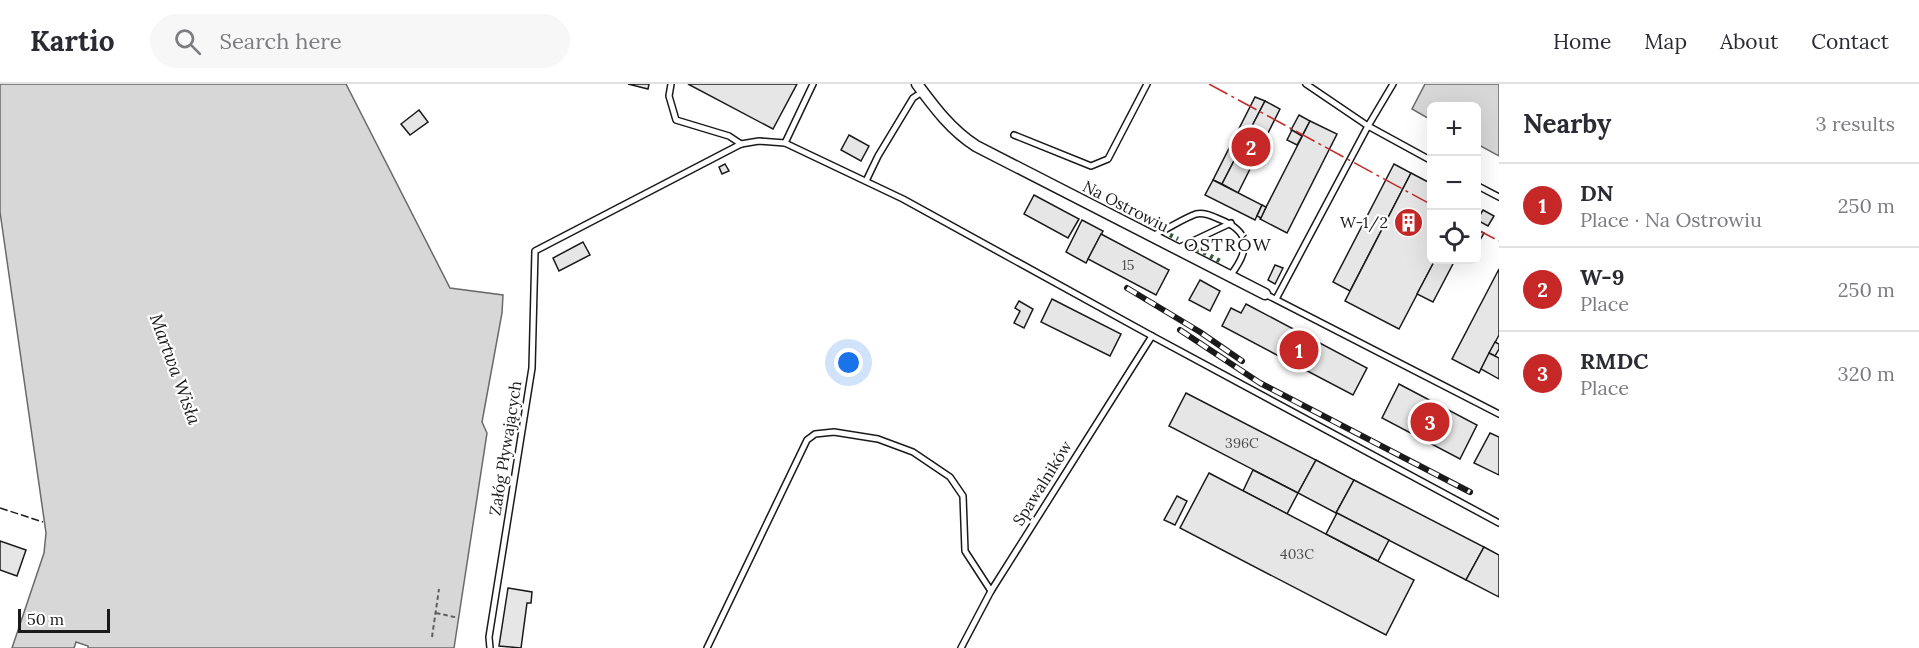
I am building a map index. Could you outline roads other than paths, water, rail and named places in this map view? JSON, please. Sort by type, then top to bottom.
[{"type":"street","name":"Na Ostrowiu","points":[[920,88],[960,136],[976,146],[1265,294]]},
{"type":"lane","points":[[671,84],[669,96],[676,120],[729,136],[741,144],[759,141],[785,143],[903,199],[1499,523]]},
{"type":"lane","points":[[785,143],[813,84]]},
{"type":"lane","points":[[1014,135],[1091,166],[1108,159],[1147,84]]},
{"type":"lane","points":[[1306,84],[1368,126],[1427,159]]},
{"type":"lane","points":[[1276,299],[1368,126],[1393,84]]},
{"type":"lane","points":[[866,181],[878,156],[920,88]]},
{"type":"lane","name":"Załóg Pływających","points":[[490,648],[489,637],[532,368],[535,251],[741,144]]},
{"type":"lane","points":[[1481,188],[1499,197]]},
{"type":"lane","points":[[1153,236],[1198,213],[1208,214],[1230,223],[1241,232],[1245,240],[1243,257],[1230,276]]},
{"type":"lane","points":[[1177,249],[1230,223]]},
{"type":"lane","name":"Na Ostrowiu","points":[[1265,294],[1499,414]]},
{"type":"lane","name":"Spawalników","points":[[961,648],[991,591],[1152,336]]},
{"type":"lane","points":[[707,648],[807,440],[815,434],[834,432],[878,439],[913,452],[950,477],[963,496],[965,551],[991,591]]},
{"type":"water","name":"Martwa Wisła","points":[[0,84],[346,84],[450,288],[503,295],[502,313],[482,422],[487,433],[454,648],[88,648],[76,642],[74,648],[12,648],[44,553],[46,533],[0,212]]},
{"type":"water","points":[[1425,84],[1499,84],[1499,156],[1481,146],[1481,102],[1427,102],[1427,118],[1412,109]]},
{"type":"railway","points":[[1127,288],[1200,332],[1242,361]]},
{"type":"railway","points":[[1180,330],[1260,383],[1470,492]]},
{"type":"place","name":"W-9","points":[[1251,147]]},
{"type":"place","name":"W-1/2","points":[[1409,222]]},
{"type":"place","name":"DN","points":[[1299,350]]},
{"type":"place","name":"RMDC","points":[[1430,422]]},
{"type":"district","name":"OSTRÓW","points":[[1228,245]]}]
